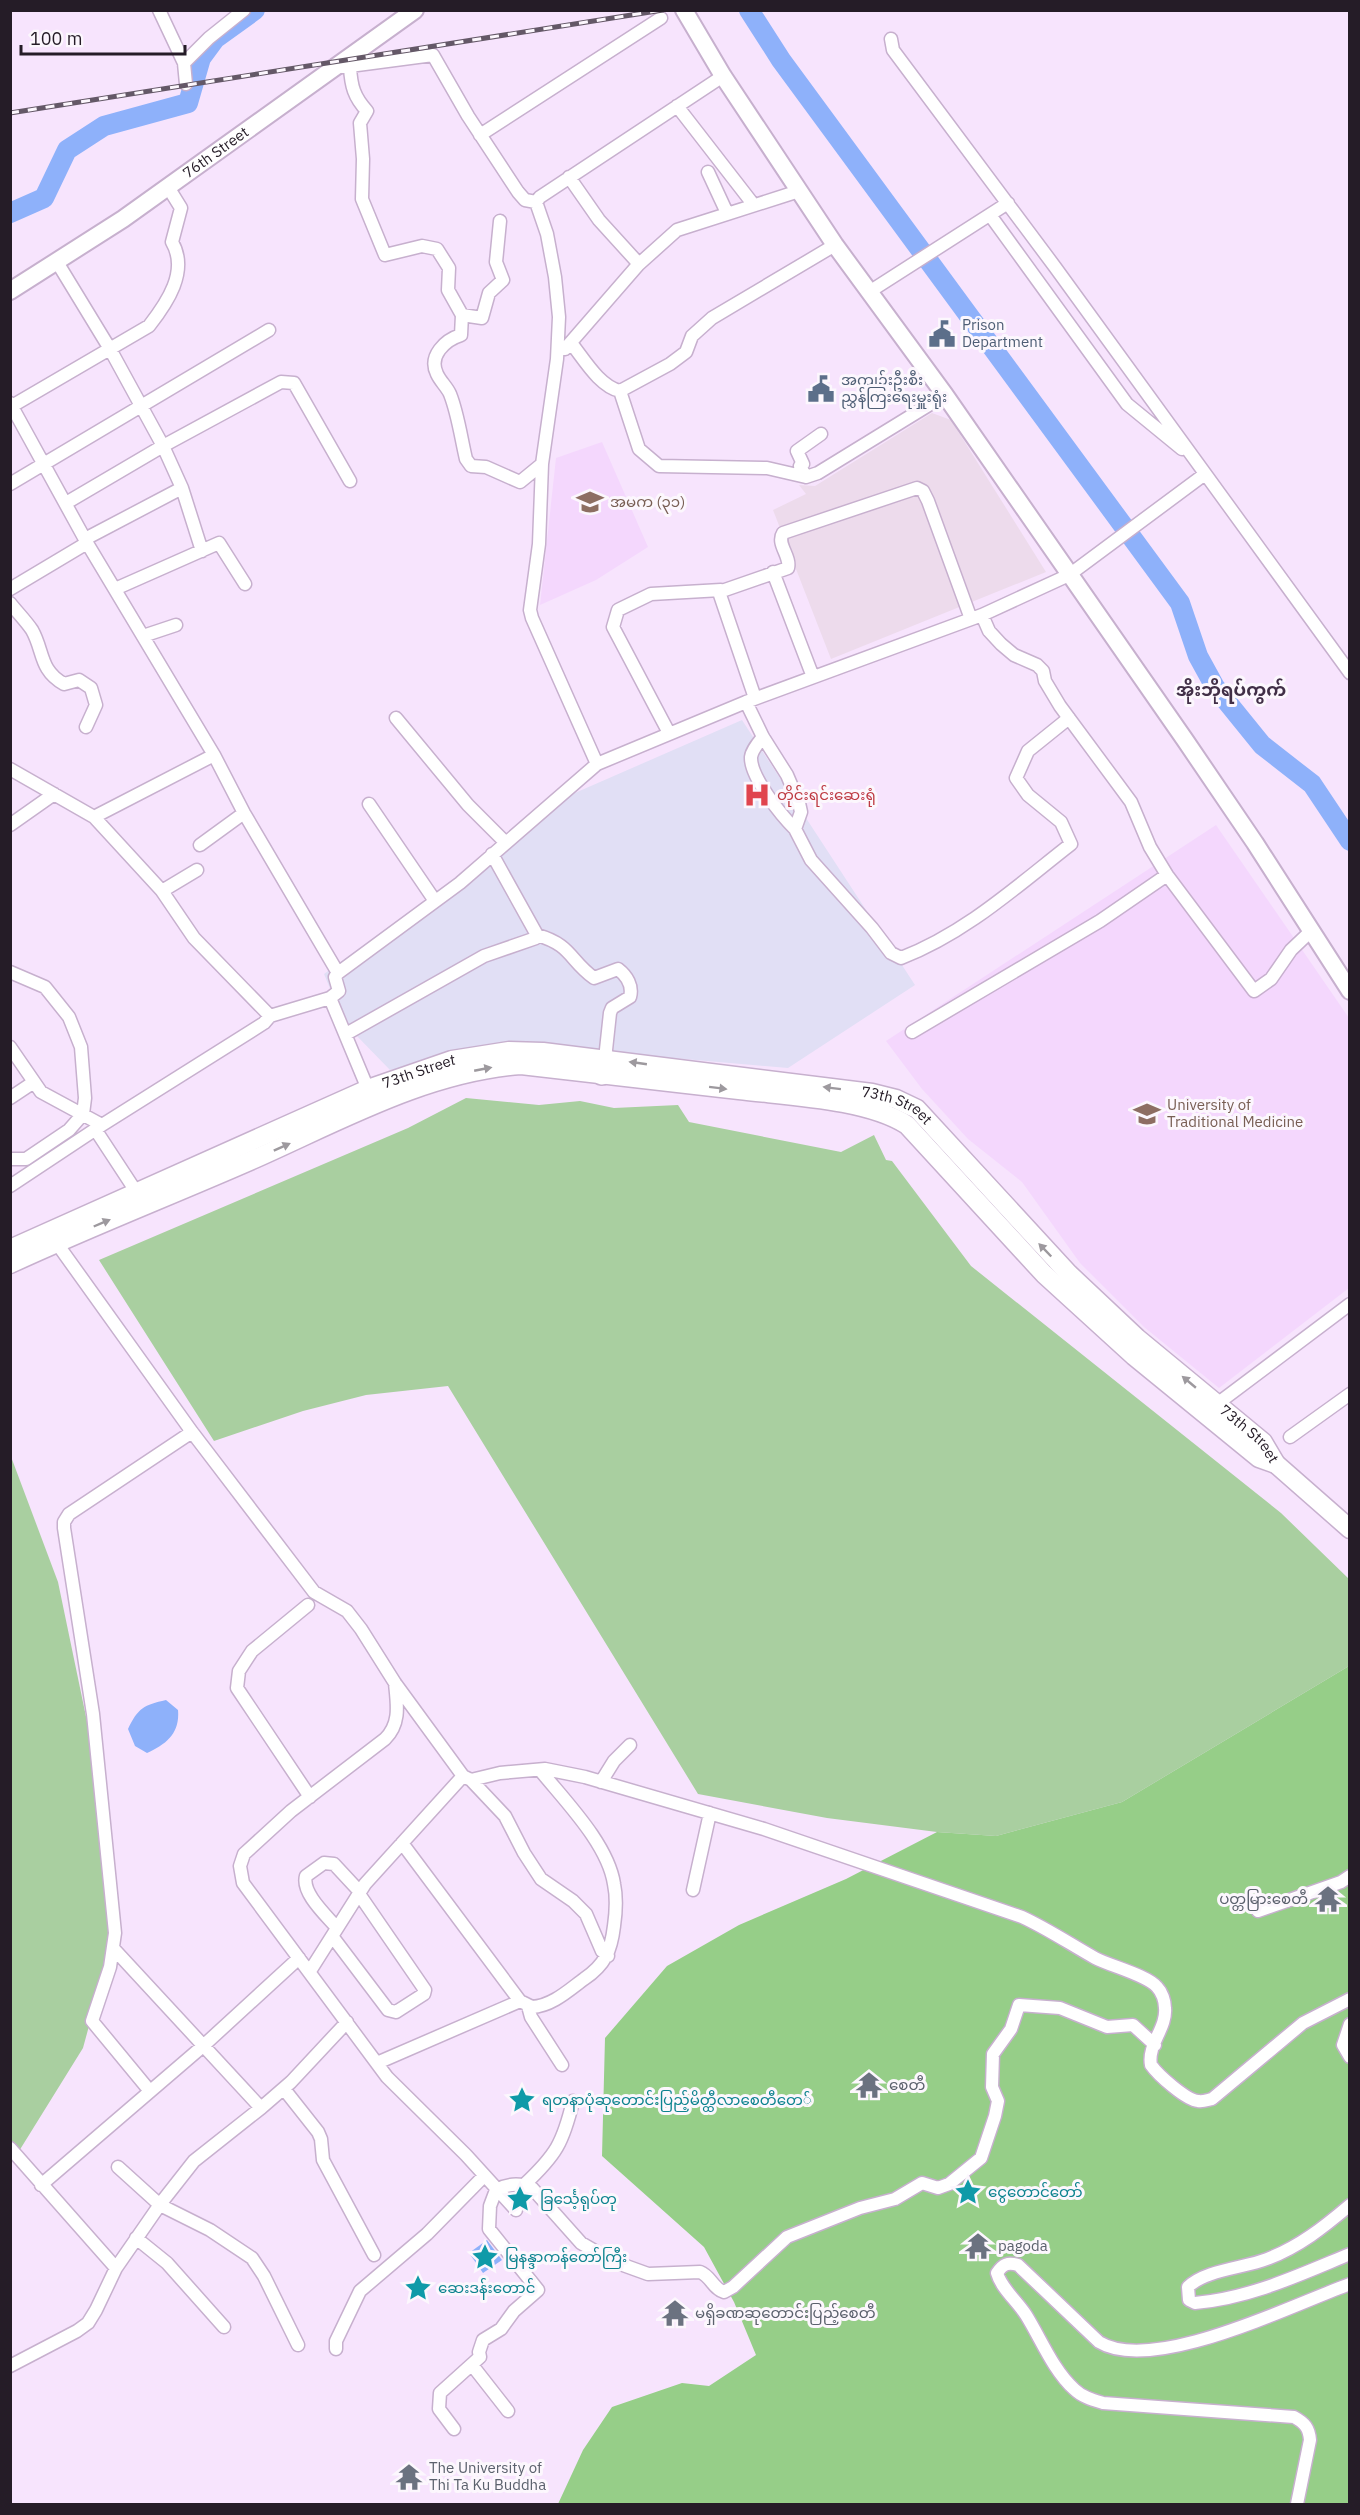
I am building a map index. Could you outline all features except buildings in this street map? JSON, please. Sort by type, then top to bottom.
[{"type":"main road","name":"73th Street","points":[[10,1249],[52,1238],[452,1060],[509,1051],[543,1052],[604,1066],[852,1106],[895,1117],[918,1135],[1044,1274],[1134,1356],[1258,1458],[1276,1464]]},
{"type":"main road","name":"73th Street","points":[[604,1066],[872,1093],[909,1104],[934,1127],[1007,1210],[1069,1274],[1137,1338],[1263,1442],[1276,1464]]},
{"type":"main road","name":"73th Street","points":[[10,1264],[52,1238],[137,1193],[372,1097]]},
{"type":"main road","points":[[1276,1464],[1350,1529]]},
{"type":"street","points":[[159,10],[184,63],[186,84]]},
{"type":"street","points":[[184,63],[209,38],[244,10]]},
{"type":"street","points":[[684,10],[723,76],[835,245],[945,395],[1185,740],[1350,991]]},
{"type":"street","name":"76th Street","points":[[10,291],[57,262],[342,67],[410,12]]},
{"type":"street","points":[[480,135],[661,18]]},
{"type":"street","points":[[891,39],[893,50],[1008,203],[1350,673]]},
{"type":"street","points":[[536,202],[523,198],[480,135],[433,55],[342,67],[356,98],[367,111],[360,123],[363,159],[362,199],[385,255],[422,246],[437,249],[449,268],[448,290],[462,315],[460,335],[449,339],[438,350],[436,373],[449,392],[466,459],[471,466],[486,467],[520,482],[542,464]]},
{"type":"street","points":[[536,202],[540,196],[723,76]]},
{"type":"street","points":[[677,106],[753,204]]},
{"type":"street","points":[[708,172],[727,213]]},
{"type":"street","points":[[569,177],[599,220],[639,264]]},
{"type":"street","points":[[168,187],[181,208],[172,242],[177,250],[176,281],[162,310],[148,326],[11,405],[86,541],[214,755],[244,813],[338,973]]},
{"type":"street","points":[[557,359],[639,264],[677,230],[799,190]]},
{"type":"street","points":[[536,202],[547,234],[559,317],[557,359],[542,464],[539,544],[530,603],[532,618],[597,764]]},
{"type":"street","points":[[869,292],[1008,203]]},
{"type":"street","points":[[990,215],[1127,404],[1194,458]]},
{"type":"street","points":[[462,315],[483,318],[489,293],[503,280],[496,262],[500,221]]},
{"type":"street","points":[[571,343],[612,389],[620,391],[686,352],[692,336],[712,318],[835,245]]},
{"type":"street","points":[[57,262],[110,349],[163,446],[182,488],[202,551]]},
{"type":"street","points":[[10,484],[269,330]]},
{"type":"street","points":[[66,503],[163,446],[281,382],[288,381],[294,383],[351,481]]},
{"type":"street","points":[[620,391],[639,449],[659,466],[767,468],[806,477],[818,473],[945,395]]},
{"type":"street","points":[[806,477],[800,466],[803,464],[797,451],[821,434]]},
{"type":"street","points":[[10,1185],[264,1023],[270,1016],[330,998],[339,991],[336,977],[338,973],[435,901],[597,764],[750,700],[976,617],[1070,575],[1205,474]]},
{"type":"street","points":[[10,589],[86,541],[182,488]]},
{"type":"street","points":[[669,733],[613,627],[618,610],[651,594],[721,590],[789,566],[781,541],[783,533],[917,488],[923,491],[976,617],[1014,655],[1036,665],[1043,671],[1045,681],[1069,718],[1131,802],[1150,847],[1167,875],[1254,991],[1271,979],[1291,950],[1311,931]]},
{"type":"street","points":[[115,589],[219,543],[245,584]]},
{"type":"street","points":[[773,572],[813,677]]},
{"type":"street","points":[[721,590],[719,596],[763,737],[787,775],[799,803],[801,812],[795,829]]},
{"type":"street","points":[[10,603],[32,629],[41,659],[56,679],[64,684],[79,680],[91,688],[96,705],[86,727]]},
{"type":"street","points":[[143,636],[176,625]]},
{"type":"street","points":[[396,718],[468,805],[506,843]]},
{"type":"street","points":[[763,737],[751,756],[752,764],[775,805],[795,829],[811,860],[872,928],[891,953],[901,958],[947,935],[995,905],[1071,844],[1061,822],[1029,795],[1016,778],[1028,751],[1069,718]]},
{"type":"street","points":[[94,817],[214,755]]},
{"type":"street","points":[[10,769],[94,817],[162,891],[194,938],[270,1016]]},
{"type":"street","points":[[10,825],[54,794]]},
{"type":"street","points":[[369,804],[435,901]]},
{"type":"street","points":[[200,845],[244,813]]},
{"type":"street","points":[[492,854],[537,934],[553,939],[568,950],[594,978],[614,969],[618,969],[626,978],[632,991],[630,997],[612,1008],[610,1013],[604,1066]]},
{"type":"street","points":[[162,891],[197,870]]},
{"type":"street","points":[[912,1032],[1100,921],[1167,875]]},
{"type":"street","points":[[346,1034],[484,956],[533,941],[537,934]]},
{"type":"street","points":[[10,972],[45,987],[69,1017],[82,1054],[85,1098],[83,1114],[69,1130],[26,1159],[10,1159]]},
{"type":"street","points":[[330,998],[372,1097]]},
{"type":"street","points":[[10,1047],[41,1092],[83,1114],[98,1127],[137,1193]]},
{"type":"street","points":[[10,1098],[34,1082]]},
{"type":"street","points":[[52,1238],[192,1432],[314,1592],[347,1611],[395,1683],[467,1778],[505,1816],[524,1853],[541,1879],[573,1901],[586,1914],[602,1951],[608,1956]]},
{"type":"street","points":[[1217,1404],[1350,1304]]},
{"type":"street","points":[[1290,1437],[1350,1394]]},
{"type":"street","points":[[149,2090],[92,2021],[110,1967],[114,1919],[93,1714],[64,1522],[69,1514],[192,1432]]},
{"type":"street","points":[[308,1605],[252,1651],[239,1671],[237,1688],[310,1797]]},
{"type":"street","points":[[395,1683],[397,1714],[394,1730],[385,1740],[310,1797],[244,1854],[240,1866],[243,1883],[387,2077],[431,2118],[495,2190],[516,2210]]},
{"type":"street","points":[[601,1782],[614,1761],[630,1745]]},
{"type":"street","points":[[377,2063],[524,2003],[536,2007],[554,2000],[595,1972],[608,1956],[616,1899],[612,1875],[594,1839],[540,1770]]},
{"type":"street","points":[[310,1971],[359,1893],[402,1843],[467,1778],[540,1770],[567,1773],[764,1829],[1000,1908],[1043,1926],[1095,1958],[1145,1978],[1159,1989],[1166,2010],[1165,2020],[1150,2055],[1153,2068],[1187,2097],[1200,2102],[1223,2091],[1303,2023],[1350,1999]]},
{"type":"street","points":[[693,1890],[710,1813]]},
{"type":"street","points":[[402,1843],[524,2003],[562,2065]]},
{"type":"street","points":[[324,1863],[334,1864],[359,1893],[425,1990],[424,1994],[396,2012],[388,2010],[334,1932],[304,1882],[306,1876],[324,1863]]},
{"type":"street","points":[[1258,1911],[1341,1882],[1350,1876]]},
{"type":"street","points":[[113,1948],[261,2108]]},
{"type":"street","points":[[41,2185],[203,2046],[299,1958]]},
{"type":"street","points":[[495,2190],[524,2185],[532,2188],[581,2243],[612,2262],[648,2274],[700,2272],[706,2274],[719,2290],[724,2292],[733,2287],[788,2237],[860,2208],[895,2199],[922,2183],[938,2188],[949,2184],[981,2158],[998,2101],[992,2087],[993,2054],[1011,2029],[1019,2005],[1060,2008],[1107,2027],[1133,2025],[1155,2045]]},
{"type":"street","points":[[10,2366],[88,2323],[116,2268],[194,2161],[284,2089],[347,2022]]},
{"type":"street","points":[[1350,2024],[1343,2045],[1350,2057]]},
{"type":"street","points":[[284,2089],[318,2132],[323,2160],[374,2255]]},
{"type":"street","points":[[524,2185],[548,2162],[560,2142],[573,2101]]},
{"type":"street","points":[[10,2148],[116,2268]]},
{"type":"street","points":[[118,2167],[160,2205],[210,2230],[252,2258],[264,2276],[298,2344]]},
{"type":"street","points":[[336,2349],[336,2341],[360,2291],[427,2234],[484,2176]]},
{"type":"street","points":[[454,2429],[440,2409],[440,2393],[480,2357],[479,2352],[483,2340],[506,2324],[514,2311],[538,2290],[489,2229],[489,2212],[495,2190]]},
{"type":"street","points":[[1350,2205],[1320,2230],[1295,2246],[1264,2260],[1197,2280],[1188,2287],[1187,2294],[1189,2300],[1195,2303],[1254,2292],[1298,2277],[1350,2254]]},
{"type":"street","points":[[136,2238],[166,2263],[224,2326]]},
{"type":"street","points":[[1297,2505],[1310,2440],[1309,2430],[1304,2423],[1294,2417],[1103,2403],[1080,2394],[1072,2388],[1055,2364],[1026,2316],[999,2280],[997,2273],[1002,2266],[1010,2263],[1018,2265],[1099,2342],[1110,2349],[1129,2352],[1181,2344],[1228,2332],[1350,2284]]},
{"type":"street","points":[[472,2365],[508,2411]]},
{"type":"shaded area","points":[[932,413],[951,420],[1046,572],[831,659],[773,510],[806,494],[799,485],[815,486]]},
{"type":"shaded area","name":"အမက (၃၁)","points":[[602,442],[648,547],[596,580],[540,605],[556,458]]},
{"type":"shaded area","points":[[742,720],[915,985],[788,1068],[525,1045],[390,1070],[355,1034],[334,998],[324,974],[568,796]]},
{"type":"shaded area","name":"University of Traditional Medicine","points":[[1216,825],[1349,1018],[1349,1288],[1219,1388],[1144,1327],[1080,1263],[1022,1182],[968,1139],[922,1089],[886,1041]]},
{"type":"green space","points":[[466,1098],[539,1105],[580,1101],[614,1108],[678,1105],[689,1122],[841,1152],[874,1135],[886,1160],[892,1161],[971,1266],[1281,1513],[1349,1579],[1349,1666],[1122,1802],[996,1836],[937,1832],[827,1818],[698,1794],[448,1386],[366,1395],[303,1411],[214,1441],[99,1260],[408,1128]]},
{"type":"green space","points":[[10,1454],[58,1582],[95,1760],[114,1934],[83,2048],[11,2164]]},
{"type":"green space","points":[[1349,1666],[1349,2504],[558,2504],[583,2450],[612,2407],[682,2383],[709,2386],[756,2355],[734,2302],[704,2247],[602,2156],[605,2038],[667,1966],[739,1925],[846,1879],[937,1832],[996,1836],[1122,1802]]},
{"type":"water","points":[[166,1700],[178,1710],[177,1725],[166,1742],[147,1753],[135,1746],[128,1729],[142,1708]]},
{"type":"water","name":"မြနန္ဒာကန်တော်ကြီး","points":[[487,2240],[502,2260],[483,2273],[469,2253]]},
{"type":"waterway","points":[[10,213],[44,198],[67,150],[104,126],[188,103],[201,58],[215,39],[255,10]]},
{"type":"waterway","points":[[749,10],[781,60],[1180,603],[1198,656],[1215,687],[1262,745],[1312,784],[1350,841]]},
{"type":"railway","points":[[10,113],[663,10]]},
{"type":"place","name":"Prison Department","points":[[942,334]]},
{"type":"place","name":"အကျဉ်းဦးစီး ညွှန်ကြးရေးမှူးရုံး","points":[[821,389]]},
{"type":"place","name":"အမက (၃၁)","points":[[590,502]]},
{"type":"place","name":"တိုင်းရင်းဆေးရုံ","points":[[757,795]]},
{"type":"place","name":"University of Traditional Medicine","points":[[1147,1114]]},
{"type":"place","name":"ပတ္တမြားစေတီ","points":[[1328,1899]]},
{"type":"place","name":"စေတီ","points":[[869,2085]]},
{"type":"place","name":"ရတနာပုံဆုတောင်းပြည့်မိတ္ထီလာစေတီတေ်","points":[[522,2100]]},
{"type":"place","name":"ငွေတောင်တော်","points":[[968,2192]]},
{"type":"place","name":"ခြင်္သေ့ရုပ်တု","points":[[520,2199]]},
{"type":"place","name":"pagoda","points":[[978,2246]]},
{"type":"place","name":"မြနန္ဒာကန်တော်ကြီး","points":[[485,2257]]},
{"type":"place","name":"ဆေးဒန်းတောင်","points":[[418,2288]]},
{"type":"place","name":"မရှိခဏဆုတောင်းပြည့်စေတီ","points":[[675,2313]]},
{"type":"place","name":"The University of Thi Ta Ku Buddha","points":[[409,2477]]},
{"type":"district","name":"အိုးဘိုရပ်ကွက်","points":[[1231,690]]}]
